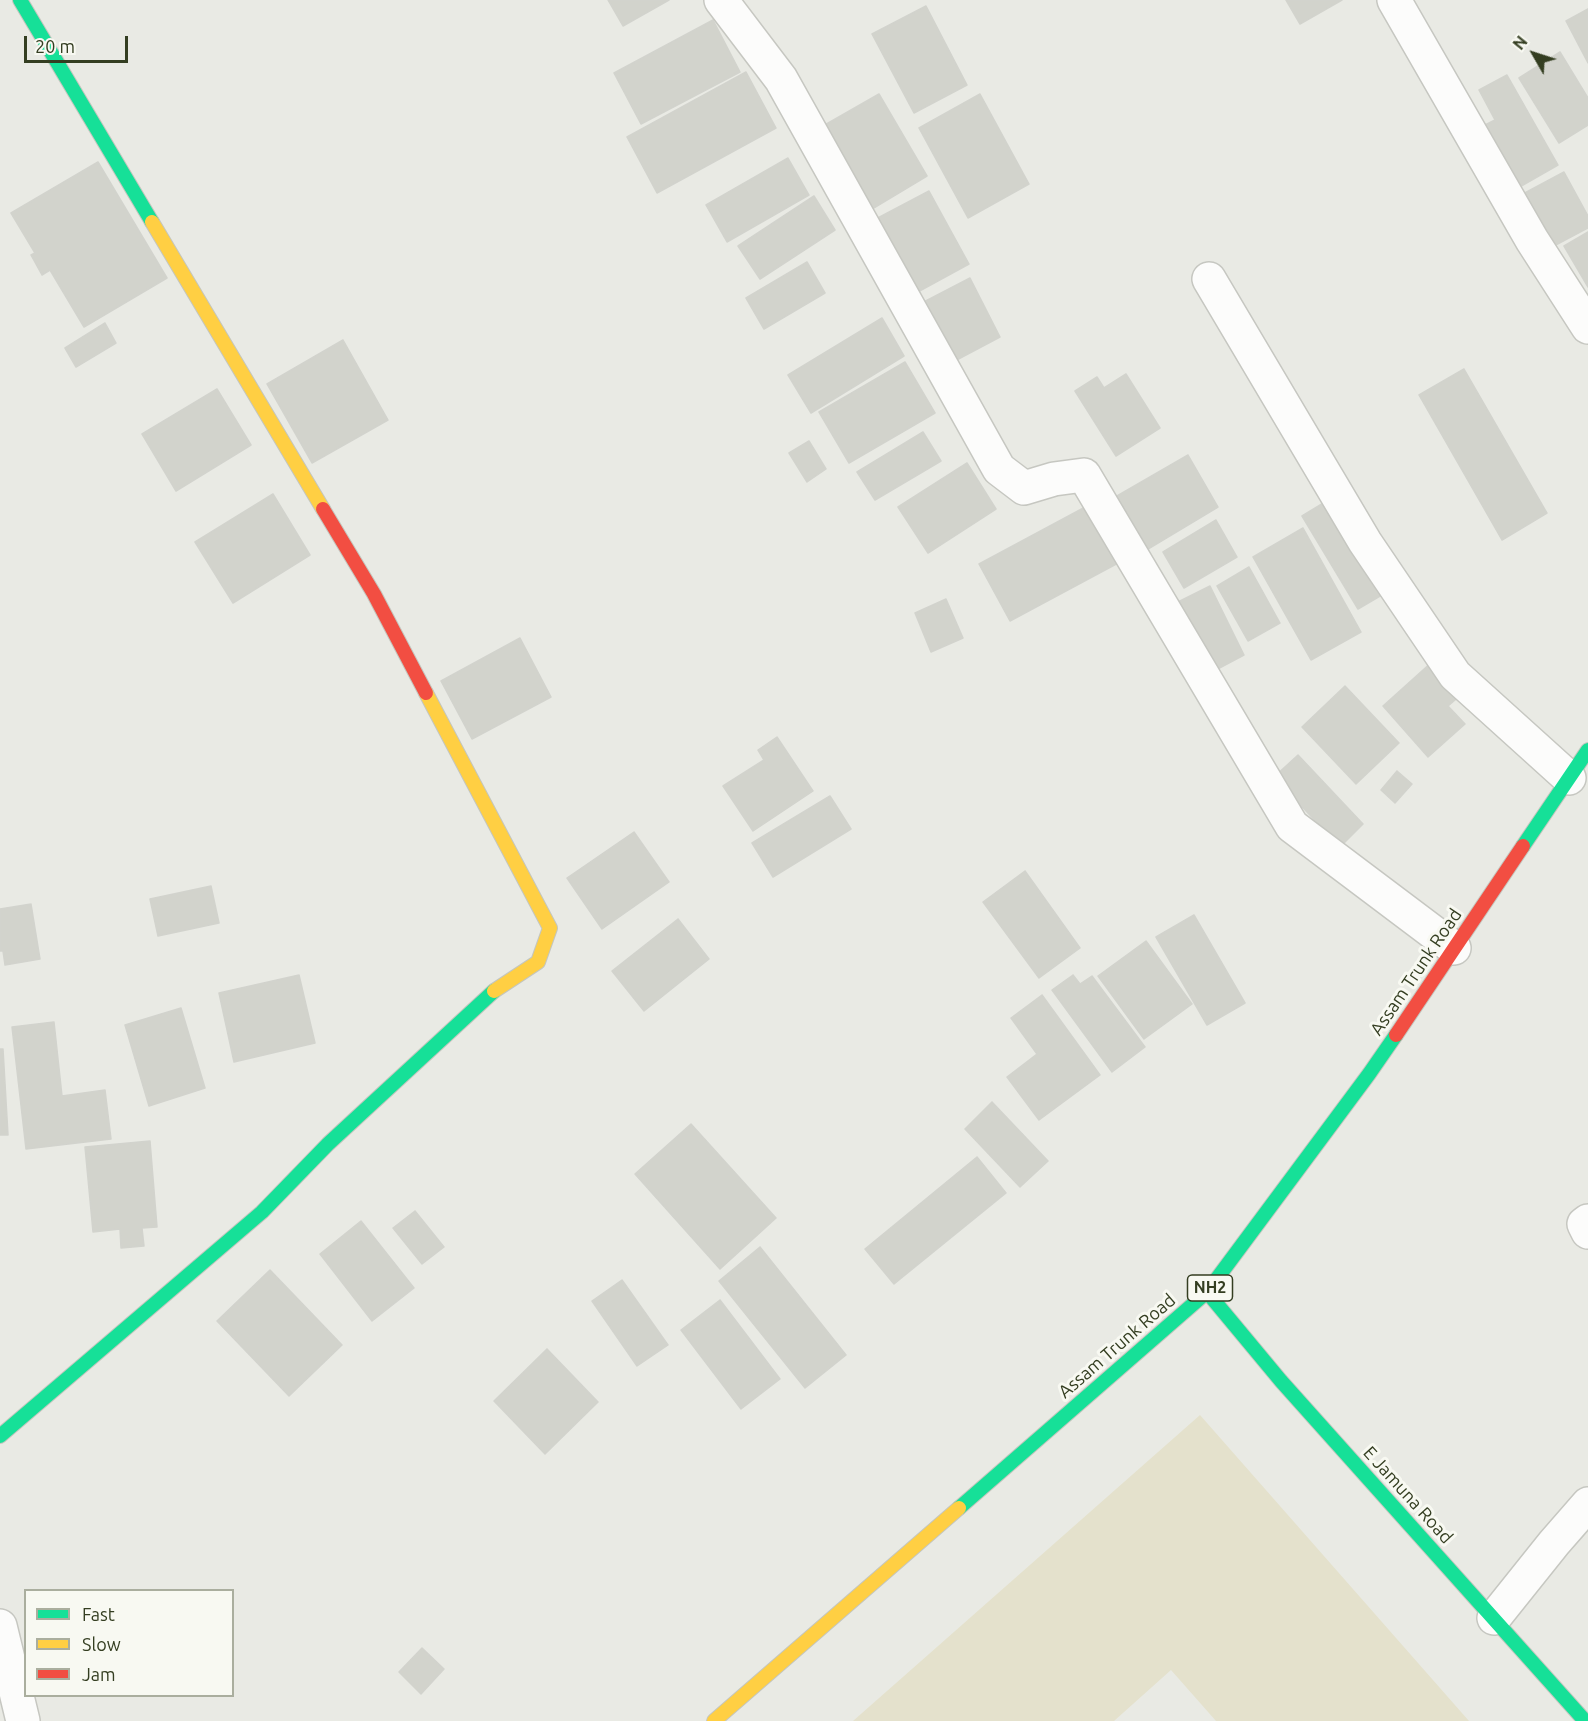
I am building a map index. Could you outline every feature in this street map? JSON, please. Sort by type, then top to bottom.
[{"type":"main road","points":[[0,1436],[262,1212],[328,1144],[494,991],[538,962],[550,928],[374,594],[20,0]]},
{"type":"main road","name":"Assam Trunk Road","points":[[714,1721],[1207,1292],[1369,1074],[1588,750]]},
{"type":"main road","name":"E Jamuna Road","points":[[1207,1292],[1281,1381],[1585,1721]]},
{"type":"street","points":[[721,0],[781,79],[999,469],[1024,488],[1054,479],[1084,475],[1292,826],[1454,948]]},
{"type":"street","points":[[1394,0],[1532,240],[1588,327]]},
{"type":"street","points":[[1209,279],[1365,542],[1455,675],[1569,778]]},
{"type":"street","points":[[1588,1221],[1584,1224],[1588,1232]]},
{"type":"street","points":[[1494,1618],[1588,1504]]},
{"type":"street","points":[[0,1626],[23,1721]]},
{"type":"shaded area","points":[[1200,1415],[1469,1721],[1216,1721],[1171,1670],[1114,1721],[853,1721]]},
{"type":"building","points":[[608,0],[669,0],[623,26]]},
{"type":"building","points":[[1286,0],[1342,0],[1300,24]]},
{"type":"building","points":[[926,6],[967,85],[914,113],[872,34]]},
{"type":"building","points":[[1588,9],[1588,63],[1566,21]]},
{"type":"building","points":[[713,20],[740,72],[641,124],[614,73]]},
{"type":"building","points":[[1560,52],[1588,98],[1588,125],[1559,143],[1519,78]]},
{"type":"building","points":[[746,72],[776,128],[657,193],[627,137]]},
{"type":"building","points":[[1507,75],[1558,165],[1516,189],[1481,127],[1495,120],[1479,90]]},
{"type":"building","points":[[879,94],[927,176],[872,209],[823,126]]},
{"type":"building","points":[[980,94],[1029,184],[968,218],[919,128]]},
{"type":"building","points":[[788,158],[809,195],[727,242],[706,205]]},
{"type":"building","points":[[98,162],[167,278],[84,327],[50,270],[42,275],[31,255],[35,253],[11,213]]},
{"type":"building","points":[[1564,172],[1588,216],[1588,228],[1550,248],[1521,195]]},
{"type":"building","points":[[929,191],[969,264],[914,294],[874,220]]},
{"type":"building","points":[[814,196],[835,230],[760,279],[738,246]]},
{"type":"building","points":[[1588,232],[1588,287],[1564,246]]},
{"type":"building","points":[[807,262],[825,293],[764,329],[746,298]]},
{"type":"building","points":[[970,278],[1000,337],[949,364],[918,305]]},
{"type":"building","points":[[882,318],[904,356],[811,413],[788,375]]},
{"type":"building","points":[[105,323],[116,343],[76,367],[65,348]]},
{"type":"building","points":[[343,340],[388,420],[312,463],[267,384]]},
{"type":"building","points":[[905,362],[935,413],[849,463],[819,412]]},
{"type":"building","points":[[1464,369],[1547,513],[1502,540],[1419,395]]},
{"type":"building","points":[[1126,374],[1160,428],[1116,456],[1075,391],[1097,377],[1104,388]]},
{"type":"building","points":[[217,389],[251,445],[176,491],[142,434]]},
{"type":"building","points":[[923,432],[941,461],[875,500],[857,472]]},
{"type":"building","points":[[809,441],[826,469],[807,482],[789,453]]},
{"type":"building","points":[[1188,455],[1218,507],[1148,549],[1117,496]]},
{"type":"building","points":[[967,463],[996,509],[928,553],[898,507]]},
{"type":"building","points":[[273,494],[310,555],[233,603],[195,542]]},
{"type":"building","points":[[1335,496],[1392,589],[1358,609],[1302,516]]},
{"type":"building","points":[[1089,505],[1120,562],[1010,621],[979,564]]},
{"type":"building","points":[[1216,520],[1237,557],[1184,588],[1163,552]]},
{"type":"building","points":[[1303,528],[1361,632],[1311,660],[1253,557]]},
{"type":"building","points":[[1249,567],[1280,623],[1248,641],[1217,586]]},
{"type":"building","points":[[1210,586],[1244,655],[1210,673],[1176,603]]},
{"type":"building","points":[[946,599],[963,638],[931,652],[915,613]]},
{"type":"building","points":[[520,638],[551,697],[472,739],[441,681]]},
{"type":"building","points":[[1433,661],[1462,694],[1448,706],[1465,724],[1428,757],[1383,706]]},
{"type":"building","points":[[1345,686],[1399,743],[1356,784],[1302,727]]},
{"type":"building","points":[[777,737],[813,791],[753,831],[723,786],[764,760],[758,750]]},
{"type":"building","points":[[1298,755],[1363,824],[1340,847],[1274,777]]},
{"type":"building","points":[[1397,771],[1412,784],[1395,803],[1381,790]]},
{"type":"building","points":[[830,796],[851,829],[773,877],[752,843]]},
{"type":"building","points":[[634,832],[669,882],[602,929],[567,878]]},
{"type":"building","points":[[1025,871],[1080,948],[1039,978],[983,902]]},
{"type":"building","points":[[211,886],[219,923],[158,936],[150,899]]},
{"type":"building","points":[[31,904],[40,959],[5,965],[3,951],[0,951],[0,909]]},
{"type":"building","points":[[1194,915],[1245,1003],[1207,1025],[1156,937]]},
{"type":"building","points":[[678,919],[709,959],[644,1011],[612,971]]},
{"type":"building","points":[[1146,941],[1192,1004],[1144,1039],[1098,976]]},
{"type":"building","points":[[299,975],[315,1043],[234,1062],[219,993]]},
{"type":"building","points":[[1073,975],[1080,984],[1092,976],[1145,1047],[1112,1072],[1052,990]]},
{"type":"building","points":[[1042,995],[1100,1075],[1039,1120],[1007,1077],[1037,1054],[1011,1018]]},
{"type":"building","points":[[181,1008],[205,1088],[149,1106],[125,1025]]},
{"type":"building","points":[[54,1022],[62,1096],[105,1090],[111,1139],[26,1149],[12,1027]]},
{"type":"building","points":[[0,1049],[3,1049],[8,1135],[0,1135]]},
{"type":"building","points":[[992,1102],[1048,1161],[1020,1187],[965,1129]]},
{"type":"building","points":[[691,1124],[776,1218],[720,1269],[635,1174]]},
{"type":"building","points":[[150,1141],[157,1227],[142,1228],[144,1246],[121,1248],[120,1229],[93,1232],[85,1147]]},
{"type":"building","points":[[977,1157],[1006,1193],[894,1284],[865,1249]]},
{"type":"building","points":[[415,1211],[444,1247],[422,1264],[393,1228]]},
{"type":"building","points":[[361,1221],[414,1288],[372,1321],[320,1254]]},
{"type":"building","points":[[760,1247],[846,1355],[805,1388],[719,1281]]},
{"type":"building","points":[[270,1270],[342,1345],[289,1396],[217,1321]]},
{"type":"building","points":[[622,1280],[668,1345],[637,1366],[592,1301]]},
{"type":"building","points":[[720,1300],[780,1379],[741,1409],[681,1330]]},
{"type":"building","points":[[547,1349],[598,1402],[545,1454],[494,1401]]},
{"type":"building","points":[[422,1648],[444,1669],[421,1694],[399,1672]]},
{"type":"traffic: fast","points":[[20,0],[152,222]]},
{"type":"traffic: fast","points":[[1523,846],[1588,750]]},
{"type":"traffic: fast","points":[[0,1436],[262,1212],[328,1144],[494,991]]},
{"type":"traffic: fast","points":[[959,1508],[1207,1292],[1396,1035]]},
{"type":"traffic: fast","points":[[1207,1292],[1281,1381],[1585,1721]]},
{"type":"traffic: slow","points":[[152,222],[323,509]]},
{"type":"traffic: slow","points":[[426,693],[550,928],[538,962],[494,991]]},
{"type":"traffic: slow","points":[[714,1721],[959,1508]]},
{"type":"traffic: jam","points":[[323,509],[374,594],[426,693]]},
{"type":"traffic: jam","points":[[1396,1035],[1523,846]]}]
